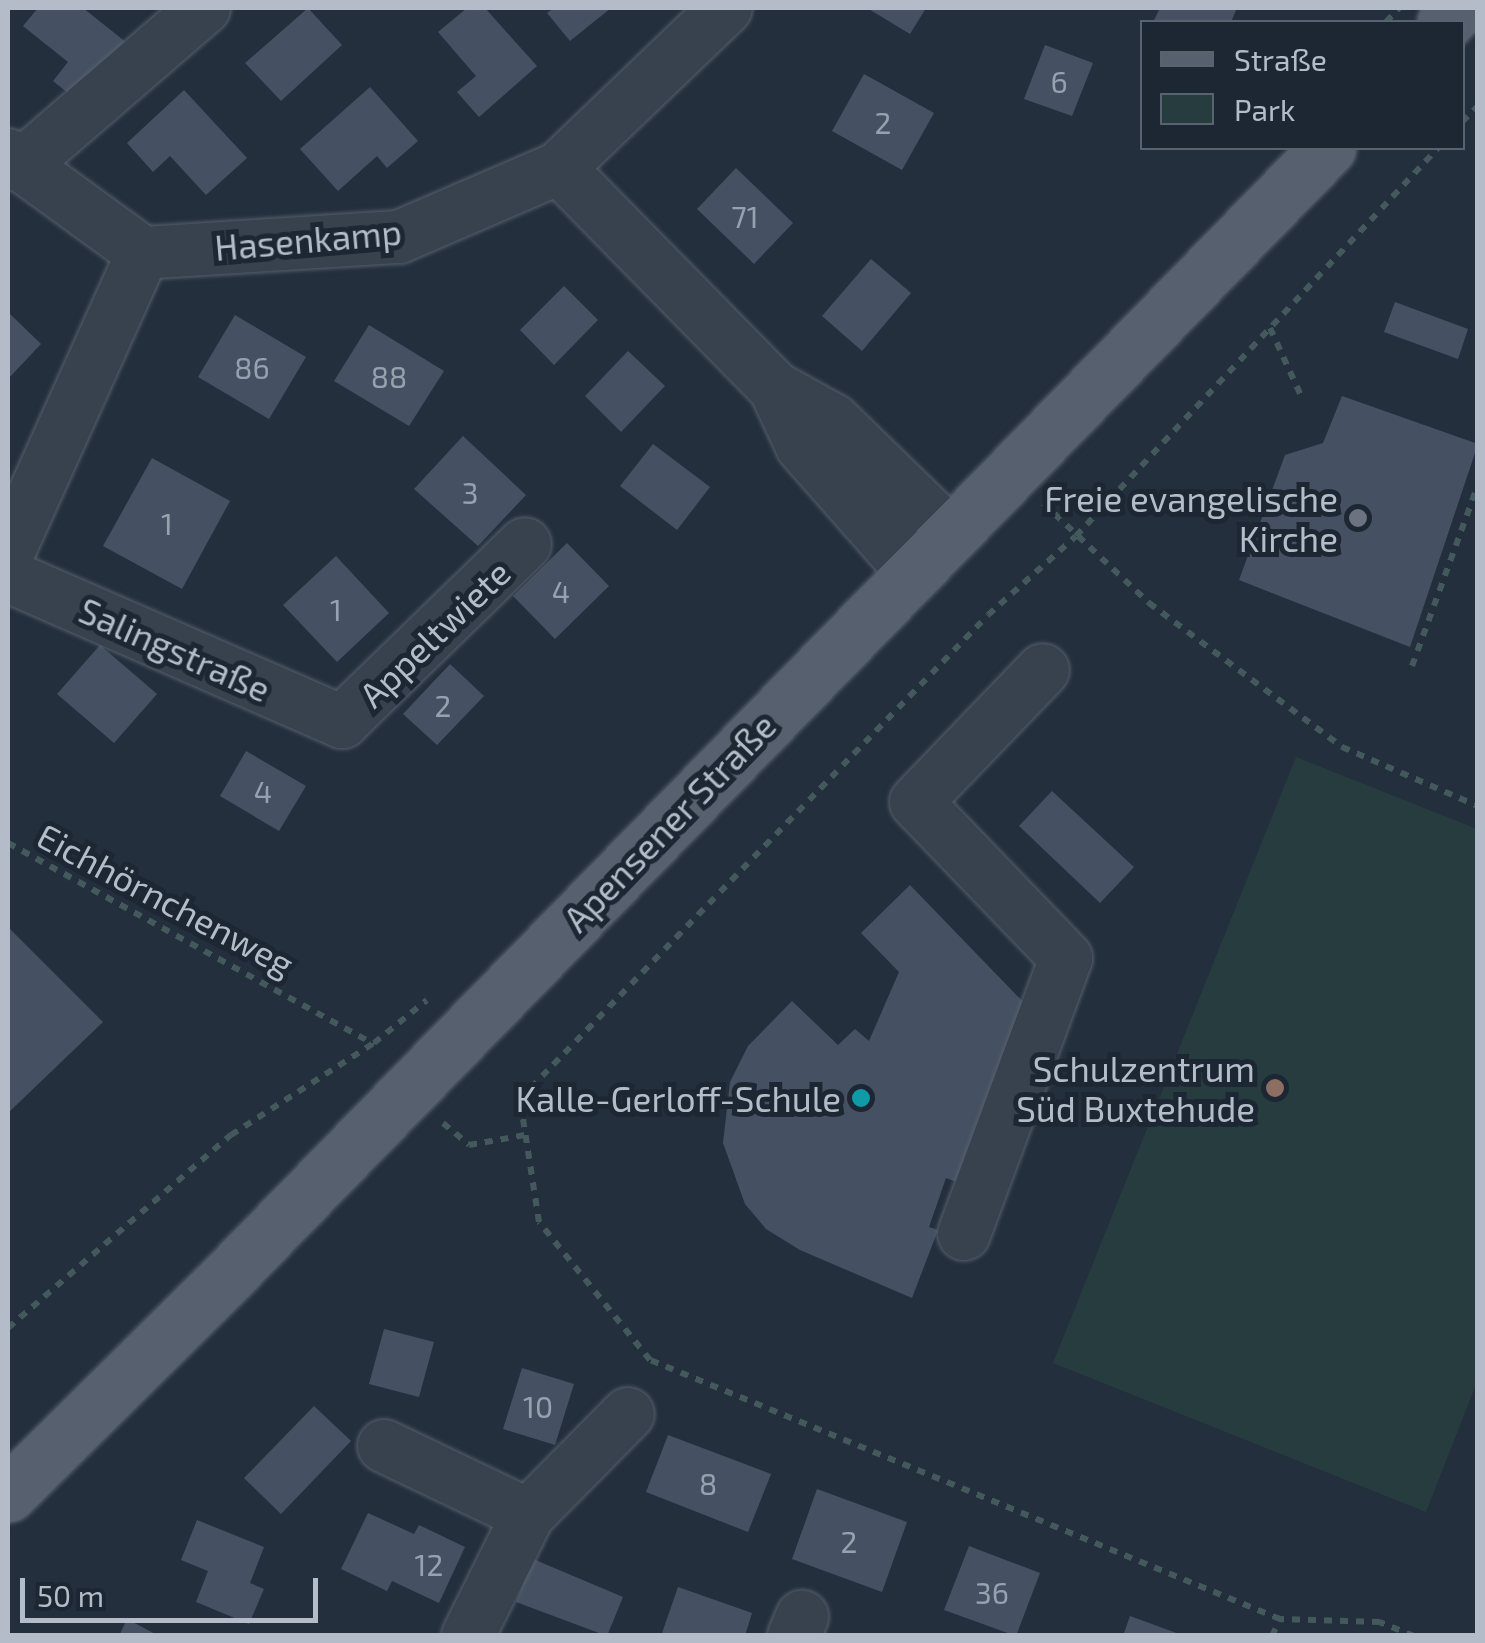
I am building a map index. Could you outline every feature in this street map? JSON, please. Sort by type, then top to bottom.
[{"type":"main road","name":"Apensener Straße","points":[[8,1494],[419,1081],[1326,150]]},
{"type":"street","points":[[8,554],[143,253],[14,160],[204,8]]},
{"type":"street","points":[[726,8],[559,168],[776,388],[833,420],[931,552]]},
{"type":"street","name":"Hasenkamp","points":[[143,253],[399,237],[559,168]]},
{"type":"street","name":"Appeltwiete","points":[[342,722],[525,544]]},
{"type":"street","name":"Salingstraße","points":[[8,576],[342,722]]},
{"type":"street","points":[[964,1234],[1066,958],[916,802],[1044,670]]},
{"type":"street","points":[[468,1636],[528,1515],[628,1414]]},
{"type":"street","points":[[384,1446],[528,1515]]},
{"type":"path","points":[[1414,1636],[1380,1622],[1280,1619],[650,1360],[539,1222],[520,1099],[988,615],[1076,536],[1436,150]]},
{"type":"path","points":[[1270,328],[1303,400]]},
{"type":"path","points":[[1012,474],[1149,603],[1342,747],[1478,806]]},
{"type":"path","points":[[1412,666],[1478,486]]},
{"type":"path","name":"Eichhörnchenweg","points":[[8,842],[351,1030]]},
{"type":"path","points":[[8,1328],[232,1135],[374,1043],[431,996]]},
{"type":"path","points":[[419,1081],[429,1110],[468,1146],[525,1136]]},
{"type":"path","points":[[1272,1636],[1280,1619]]},
{"type":"green space","name":"Schulzentrum Süd Buxtehude","points":[[1296,757],[1477,829],[1477,1382],[1426,1512],[1053,1363]]},
{"type":"building","points":[[38,8],[83,8],[127,43],[79,102],[53,81],[68,62],[23,26]]},
{"type":"building","points":[[308,8],[342,45],[281,101],[245,63]]},
{"type":"building","points":[[467,8],[485,8],[537,66],[479,117],[457,92],[476,76],[438,32]]},
{"type":"building","points":[[554,8],[611,8],[570,41],[547,13]]},
{"type":"building","points":[[867,8],[926,8],[910,34]]},
{"type":"building","points":[[1160,8],[1237,8],[1232,20],[1154,20]]},
{"type":"building","points":[[1045,45],[1093,63],[1072,116],[1024,99]]},
{"type":"building","points":[[864,74],[934,113],[902,170],[832,131]]},
{"type":"building","points":[[370,87],[418,141],[387,168],[377,156],[338,191],[300,149]]},
{"type":"building","points":[[184,90],[247,158],[206,195],[170,156],[153,172],[127,143]]},
{"type":"building","points":[[736,168],[793,223],[754,264],[697,209]]},
{"type":"building","points":[[871,259],[911,293],[862,351],[822,316]]},
{"type":"building","points":[[564,286],[598,320],[554,365],[520,330]]},
{"type":"building","points":[[1395,302],[1468,329],[1458,359],[1384,332]]},
{"type":"building","points":[[8,312],[41,344],[8,379]]},
{"type":"building","points":[[235,315],[306,357],[269,419],[198,377]]},
{"type":"building","points":[[369,325],[444,371],[409,426],[334,381]]},
{"type":"building","points":[[628,351],[665,386],[621,432],[585,396]]},
{"type":"building","name":"Freie evangelische Kirche","points":[[1342,396],[1478,444],[1410,647],[1239,580],[1285,455],[1323,443]]},
{"type":"building","points":[[463,436],[526,495],[478,546],[414,489]]},
{"type":"building","points":[[653,444],[710,487],[677,530],[620,486]]},
{"type":"building","points":[[152,458],[230,501],[182,589],[103,546]]},
{"type":"building","points":[[567,543],[609,586],[555,639],[513,596]]},
{"type":"building","points":[[336,556],[389,613],[337,662],[283,605]]},
{"type":"building","points":[[100,645],[157,694],[114,743],[57,694]]},
{"type":"building","points":[[450,664],[484,696],[437,745],[403,714]]},
{"type":"building","points":[[246,751],[306,786],[279,831],[220,796]]},
{"type":"building","points":[[1052,791],[1134,867],[1100,903],[1019,826]]},
{"type":"building","name":"Kalle-Gerloff-Schule","points":[[910,885],[1028,1007],[962,1184],[946,1178],[929,1227],[938,1230],[912,1298],[800,1250],[766,1229],[745,1204],[723,1143],[730,1082],[748,1046],[792,1001],[838,1045],[855,1029],[869,1041],[899,972],[861,933]]},
{"type":"building","points":[[8,927],[103,1022],[8,1113]]},
{"type":"building","points":[[384,1329],[434,1342],[419,1397],[369,1384]]},
{"type":"building","points":[[522,1368],[574,1384],[555,1445],[503,1429]]},
{"type":"building","points":[[314,1406],[351,1441],[281,1514],[244,1478]]},
{"type":"building","points":[[668,1435],[771,1474],[748,1532],[646,1492]]},
{"type":"building","points":[[817,1489],[907,1522],[882,1592],[792,1559]]},
{"type":"building","points":[[368,1513],[414,1534],[419,1525],[465,1547],[439,1603],[392,1581],[387,1591],[341,1569]]},
{"type":"building","points":[[197,1520],[264,1547],[250,1583],[264,1589],[249,1624],[196,1602],[208,1571],[181,1560]]},
{"type":"building","points":[[969,1546],[1040,1573],[1016,1636],[944,1610]]},
{"type":"building","points":[[533,1559],[623,1597],[607,1636],[516,1602]]},
{"type":"building","points":[[678,1587],[752,1613],[745,1636],[661,1636]]},
{"type":"building","points":[[1130,1616],[1182,1635],[1123,1636]]},
{"type":"building","points":[[127,1619],[159,1636],[119,1636]]},
{"type":"place","name":"Freie evangelische Kirche","points":[[1358,518]]},
{"type":"place","name":"Schulzentrum Süd Buxtehude","points":[[1275,1088]]},
{"type":"place","name":"Kalle-Gerloff-Schule","points":[[861,1098]]}]
